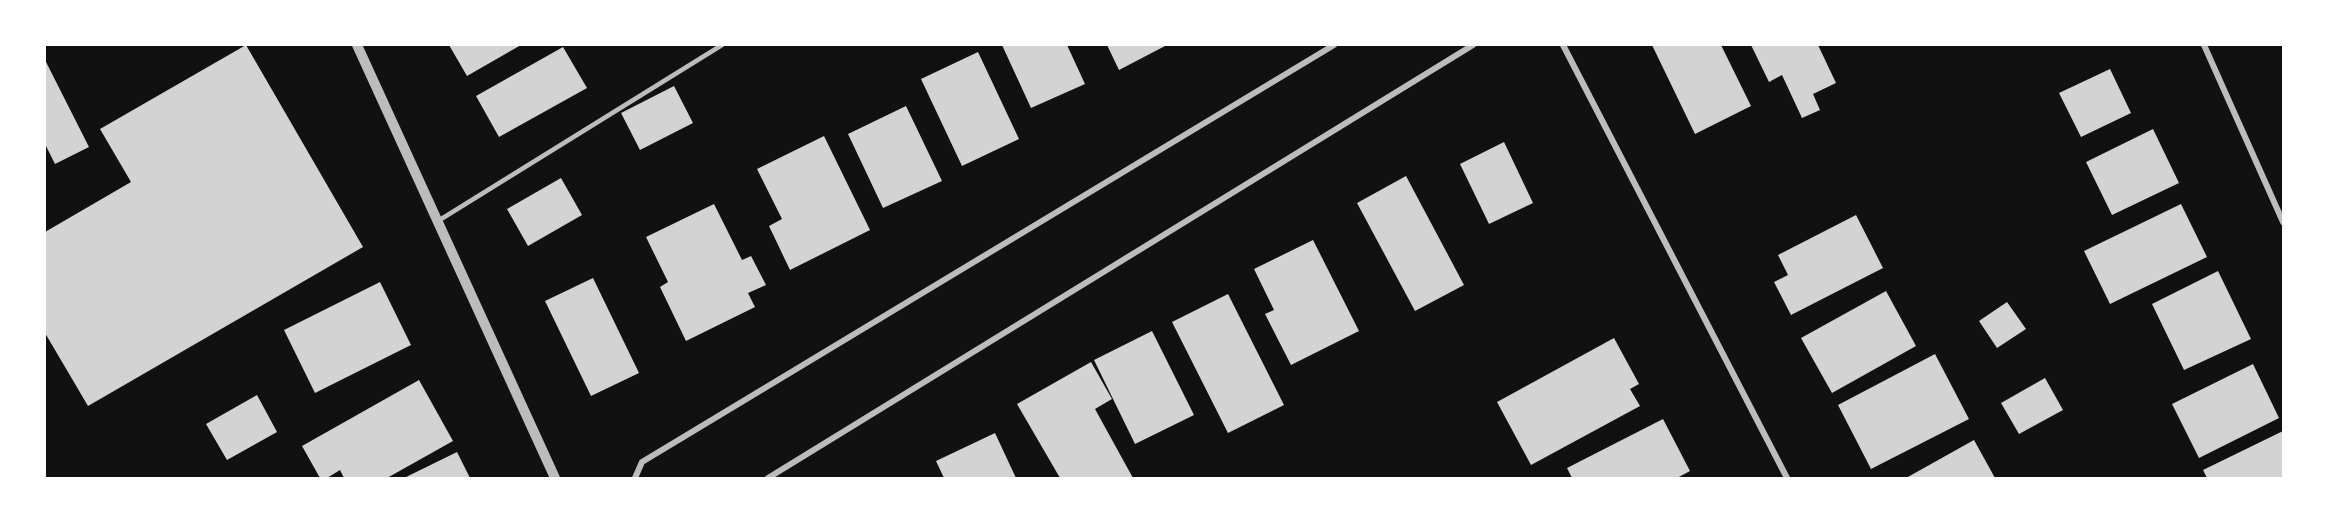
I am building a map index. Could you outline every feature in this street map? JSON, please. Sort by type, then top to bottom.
[{"type":"street","points":[[357,45],[555,478]]},
{"type":"street","points":[[635,478],[642,462],[1334,45]]},
{"type":"street","points":[[768,478],[1473,45]]},
{"type":"street","points":[[1563,45],[1787,478]]},
{"type":"street","points":[[2204,45],[2283,222]]},
{"type":"lane","points":[[438,221],[722,45]]},
{"type":"building","points":[[246,45],[363,247],[88,406],[45,333],[45,232],[131,182],[100,129]]},
{"type":"building","points":[[449,45],[521,45],[467,76]]},
{"type":"building","points":[[1002,45],[1067,45],[1085,84],[1031,108]]},
{"type":"building","points":[[1107,45],[1167,45],[1119,70]]},
{"type":"building","points":[[1652,45],[1721,45],[1751,106],[1695,134]]},
{"type":"building","points":[[1751,45],[1818,45],[1836,83],[1813,94],[1820,110],[1802,118],[1782,75],[1769,82]]},
{"type":"building","points":[[563,47],[587,88],[499,137],[476,96]]},
{"type":"building","points":[[978,52],[1019,139],[962,166],[921,79]]},
{"type":"building","points":[[45,60],[89,147],[55,164],[45,144]]},
{"type":"building","points":[[2110,69],[2131,113],[2081,137],[2059,93]]},
{"type":"building","points":[[674,86],[693,123],[640,150],[621,113]]},
{"type":"building","points":[[906,106],[942,181],[883,208],[848,134]]},
{"type":"building","points":[[2153,129],[2179,183],[2112,215],[2086,162]]},
{"type":"building","points":[[824,136],[870,230],[790,270],[769,226],[782,219],[757,169]]},
{"type":"building","points":[[1504,142],[1533,203],[1489,224],[1460,164]]},
{"type":"building","points":[[1406,176],[1464,285],[1415,311],[1357,203]]},
{"type":"building","points":[[561,178],[582,215],[528,246],[507,209]]},
{"type":"building","points":[[714,204],[742,260],[751,256],[766,285],[748,293],[755,307],[686,341],[660,287],[668,282],[646,237]]},
{"type":"building","points":[[2181,204],[2207,257],[2110,304],[2084,251]]},
{"type":"building","points":[[1856,215],[1883,268],[1791,315],[1774,282],[1788,275],[1778,255]]},
{"type":"building","points":[[1313,240],[1359,331],[1291,365],[1265,314],[1274,310],[1254,269]]},
{"type":"building","points":[[2218,271],[2251,339],[2184,370],[2152,304]]},
{"type":"building","points":[[593,278],[639,373],[591,396],[545,301]]},
{"type":"building","points":[[380,282],[411,345],[315,393],[284,330]]},
{"type":"building","points":[[1886,291],[1916,346],[1832,393],[1801,338]]},
{"type":"building","points":[[1228,294],[1284,405],[1228,433],[1172,322]]},
{"type":"building","points":[[2007,302],[2026,329],[1997,348],[1979,321]]},
{"type":"building","points":[[1152,331],[1194,415],[1135,444],[1094,360]]},
{"type":"building","points":[[1614,338],[1639,384],[1630,389],[1640,406],[1531,465],[1497,402]]},
{"type":"building","points":[[1935,354],[1969,419],[1871,469],[1838,405]]},
{"type":"building","points":[[1091,362],[1112,399],[1095,409],[1133,478],[1060,478],[1017,404]]},
{"type":"building","points":[[2253,364],[2279,418],[2199,458],[2172,404]]},
{"type":"building","points":[[2045,378],[2063,410],[2019,434],[2001,403]]},
{"type":"building","points":[[419,380],[453,441],[387,478],[344,478],[340,470],[327,478],[320,478],[302,446]]},
{"type":"building","points":[[257,395],[277,432],[227,460],[206,424]]},
{"type":"building","points":[[1663,419],[1690,471],[1677,478],[1572,478],[1567,468]]},
{"type":"building","points":[[2283,431],[2283,478],[2207,478],[2203,470]]},
{"type":"building","points":[[995,433],[1016,478],[944,478],[936,461]]},
{"type":"building","points":[[1974,440],[1995,478],[1906,478]]},
{"type":"building","points":[[457,452],[470,478],[404,478]]}]
